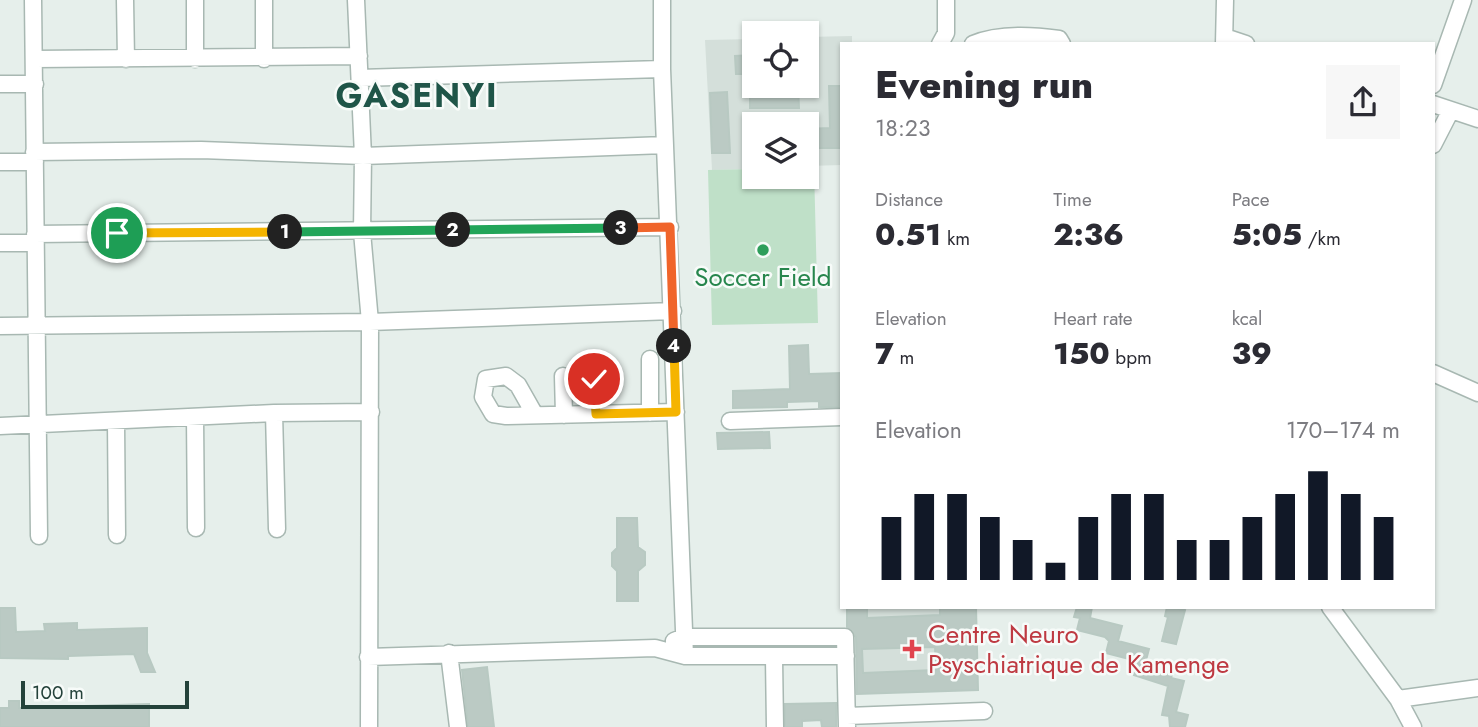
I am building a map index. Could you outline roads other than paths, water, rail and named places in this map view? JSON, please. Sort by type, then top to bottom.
[{"type":"street","points":[[33,0],[39,537]]},
{"type":"street","points":[[125,0],[126,59]]},
{"type":"street","points":[[195,0],[195,59]]},
{"type":"street","points":[[264,0],[264,59]]},
{"type":"street","points":[[356,0],[363,156],[362,232],[370,322],[369,727]]},
{"type":"street","points":[[662,0],[662,69],[685,656]]},
{"type":"street","points":[[943,39],[946,0]]},
{"type":"street","points":[[1225,0],[1225,40]]},
{"type":"street","points":[[1435,79],[1463,0]]},
{"type":"street","points":[[978,42],[1031,35],[1059,39],[1061,42]]},
{"type":"street","points":[[34,59],[264,59],[359,56]]},
{"type":"street","points":[[360,78],[662,69]]},
{"type":"street","points":[[0,84],[35,83]]},
{"type":"street","points":[[1435,105],[1478,119]]},
{"type":"street","points":[[1435,141],[1451,110]]},
{"type":"street","points":[[0,162],[35,157],[201,150],[363,156],[666,145]]},
{"type":"street","points":[[0,243],[35,238],[670,227]]},
{"type":"street","points":[[0,326],[370,322],[673,311]]},
{"type":"street","points":[[650,359],[650,413]]},
{"type":"street","points":[[1435,374],[1478,393]]},
{"type":"street","points":[[563,376],[564,415]]},
{"type":"street","points":[[594,379],[596,414]]},
{"type":"street","points":[[0,426],[274,412],[371,412]]},
{"type":"street","points":[[274,412],[277,529]]},
{"type":"street","points":[[534,415],[676,412]]},
{"type":"street","points":[[730,421],[840,416]]},
{"type":"street","points":[[195,417],[197,528]]},
{"type":"street","points":[[116,422],[117,535]]},
{"type":"street","points":[[1331,609],[1398,699],[1413,727]]},
{"type":"street","points":[[655,648],[684,637],[845,637],[847,722],[985,711]]},
{"type":"street","points":[[368,657],[655,648],[685,656],[845,656]]},
{"type":"street","points":[[449,653],[458,727]]},
{"type":"street","points":[[774,658],[775,727]]},
{"type":"street","points":[[1398,699],[1478,688]]},
{"type":"place","name":"Soccer Field","points":[[763,250]]},
{"type":"place","name":"Centre Neuro Psyschiatrique de Kamenge","points":[[912,649]]},
{"type":"district","name":"GASENYI","points":[[417,95]]}]
